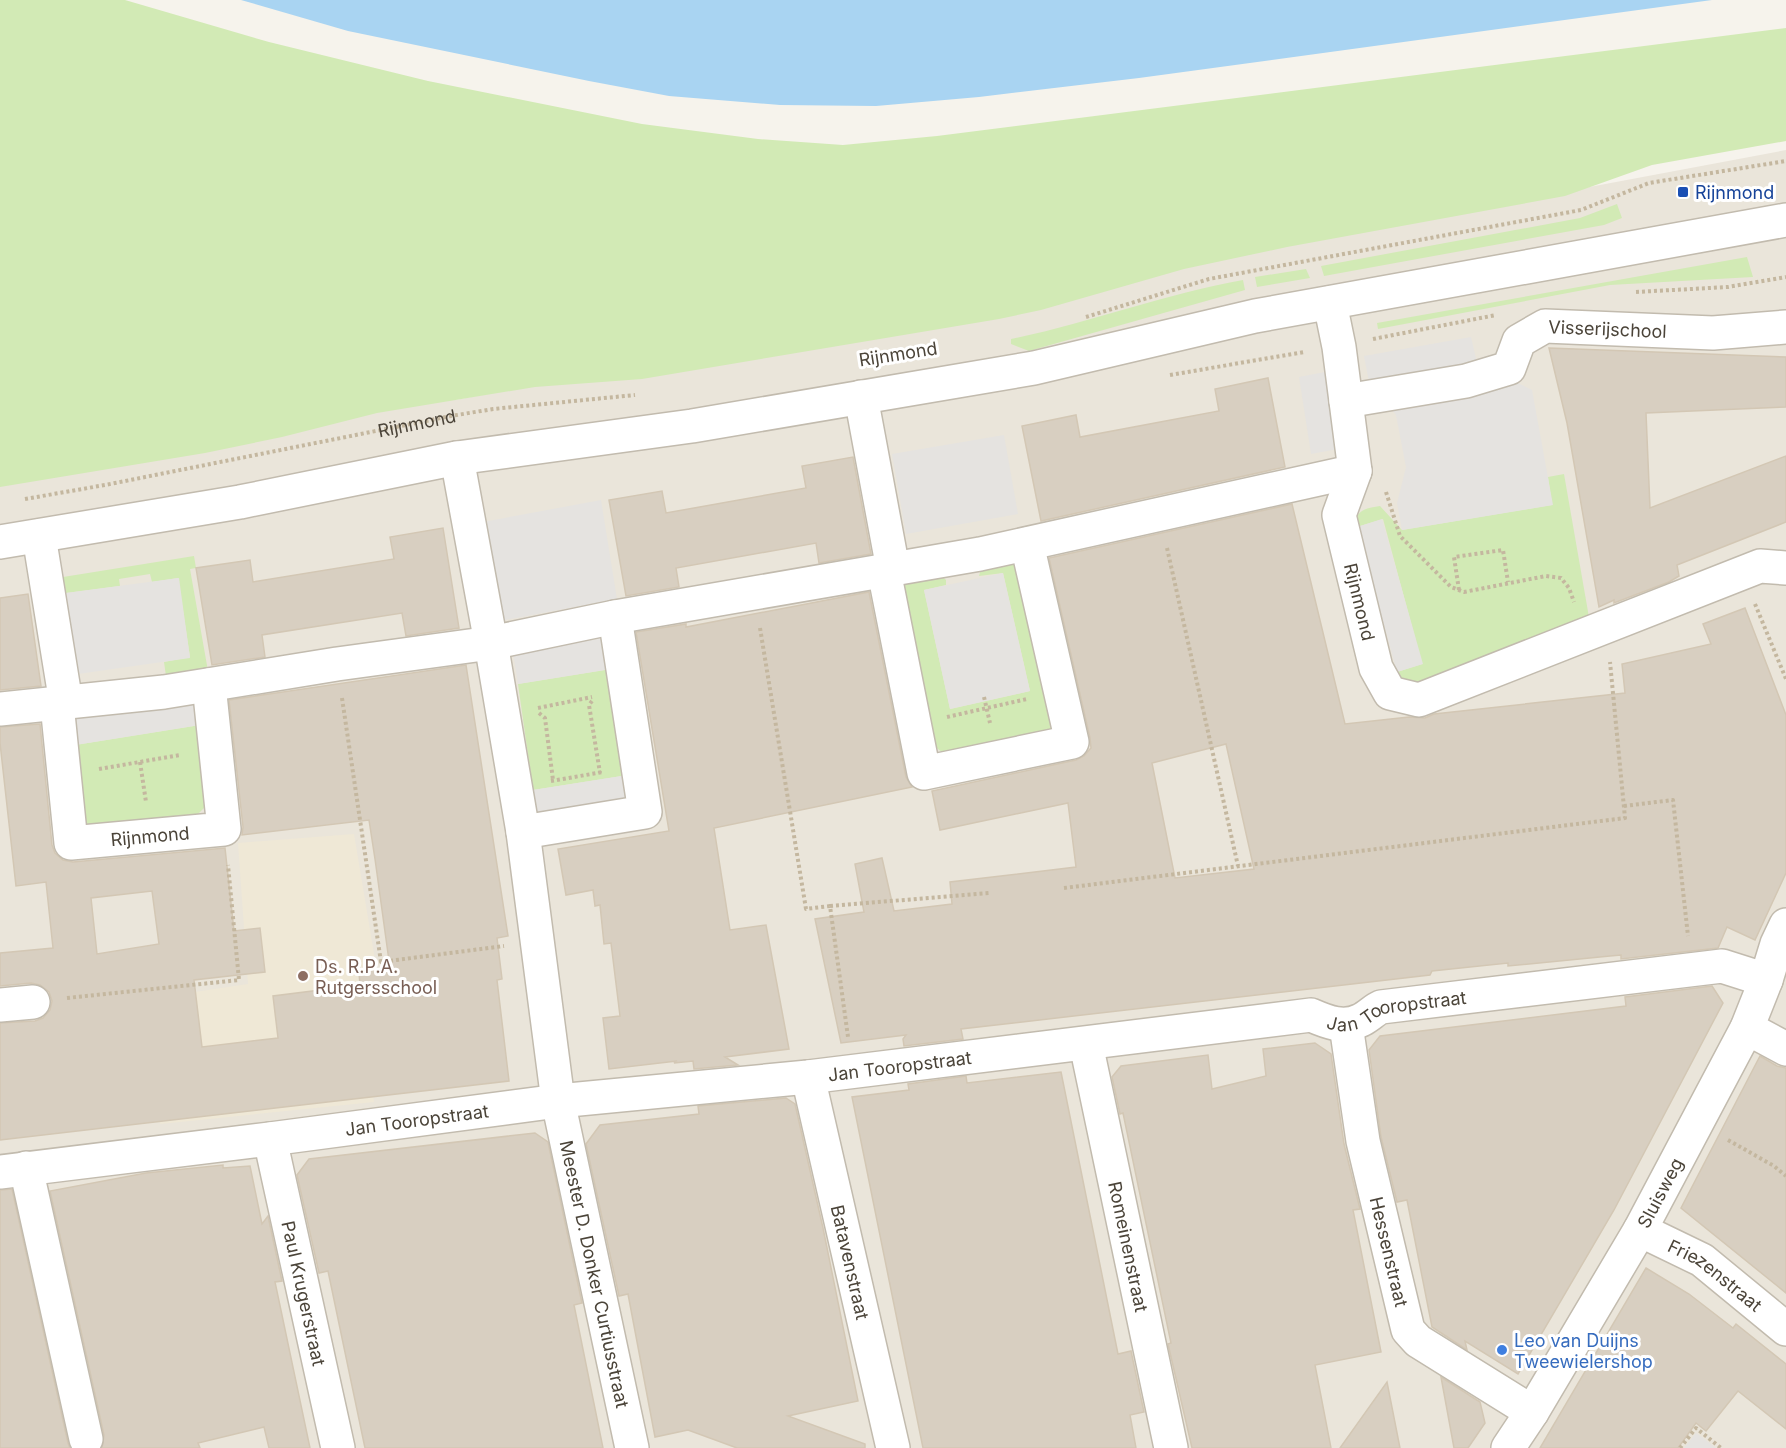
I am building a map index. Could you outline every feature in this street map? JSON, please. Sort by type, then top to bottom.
[{"type":"street","name":"Rijnmond","points":[[0,542],[240,502],[457,458],[692,426],[1034,368],[1255,316],[1786,220]]},
{"type":"street","points":[[0,709],[164,692],[337,664],[491,643],[615,617],[1027,544],[1355,471],[1339,346],[1330,303]]},
{"type":"street","name":"Visserijschool","points":[[1346,401],[1466,381],[1509,368],[1520,341],[1545,326],[1713,333],[1786,327]]},
{"type":"street","name":"Rijnmond","points":[[861,397],[888,570],[924,773],[1072,742],[1027,544]]},
{"type":"street","points":[[457,458],[523,832],[558,1101]]},
{"type":"street","name":"Rijnmond","points":[[1355,471],[1339,515],[1376,668],[1390,693],[1419,700],[1742,573]]},
{"type":"street","name":"Rijnmond","points":[[39,536],[61,703],[62,749],[71,843],[224,829]]},
{"type":"street","points":[[1742,573],[1760,566],[1786,568]]},
{"type":"street","points":[[523,832],[645,812],[615,617]]},
{"type":"street","points":[[209,685],[224,829]]},
{"type":"street","name":"Sluisweg","points":[[1508,1448],[1532,1412],[1640,1230],[1747,1028],[1777,944],[1786,926]]},
{"type":"street","name":"Jan Tooropstraat","points":[[86,1439],[13,1170],[558,1101],[808,1077],[1311,1015],[1328,1022],[1346,1024],[1362,1020],[1382,1007],[1722,966],[1766,980]]},
{"type":"street","points":[[0,1005],[33,1002]]},
{"type":"street","name":"Hessenstraat","points":[[1346,1024],[1363,1141],[1408,1330],[1418,1341],[1532,1412]]},
{"type":"street","points":[[1747,1028],[1786,1049]]},
{"type":"street","name":"Romeinenstraat","points":[[1086,1044],[1171,1448]]},
{"type":"street","name":"Batavenstraat","points":[[808,1077],[893,1448]]},
{"type":"street","name":"Meester D. Donker Curtiusstraat","points":[[558,1101],[632,1448]]},
{"type":"street","name":"Paul Krugerstraat","points":[[270,1139],[338,1448]]},
{"type":"street","name":"Friezenstraat","points":[[1640,1230],[1702,1260],[1784,1324]]},
{"type":"path","points":[[1086,317],[1209,279],[1581,210],[1649,183],[1786,161]]},
{"type":"path","name":"Rijnmond","points":[[23,499],[105,485],[462,414],[642,394]]},
{"type":"path","points":[[1064,888],[1625,818],[1612,692],[1596,630],[1569,588],[1561,578],[1546,576],[1464,592],[1451,587],[1400,536],[1384,485]]},
{"type":"path","points":[[1160,513],[1238,866]]},
{"type":"path","points":[[1459,590],[1454,557],[1503,550],[1508,582]]},
{"type":"path","points":[[1742,573],[1786,679]]},
{"type":"path","points":[[754,593],[806,909],[989,893]]},
{"type":"path","points":[[337,664],[381,962],[537,942]]},
{"type":"path","points":[[914,724],[1060,692]]},
{"type":"path","points":[[534,709],[596,697]]},
{"type":"path","points":[[62,749],[88,771],[178,757],[212,720]]},
{"type":"path","points":[[515,787],[638,766]]},
{"type":"path","points":[[1624,806],[1673,800],[1692,970]]},
{"type":"path","points":[[33,1002],[240,980],[224,829]]},
{"type":"path","points":[[830,906],[853,1071]]},
{"type":"path","points":[[1697,1122],[1774,1166],[1786,1176]]},
{"type":"path","points":[[1680,1448],[1696,1428],[1721,1448]]},
{"type":"shaded area","points":[[1786,150],[1786,1448],[0,1448],[0,396],[455,400]]},
{"type":"shaded area","points":[[1471,337],[1477,363],[1532,390],[1553,505],[1402,530],[1397,503],[1406,467],[1396,415],[1369,382],[1364,356]]},
{"type":"shaded area","points":[[1325,372],[1338,449],[1311,454],[1299,377]]},
{"type":"shaded area","points":[[1004,435],[1018,514],[906,534],[892,454]]},
{"type":"shaded area","points":[[601,500],[617,599],[500,621],[483,522]]},
{"type":"shaded area","points":[[1382,519],[1423,664],[1397,672],[1357,527]]},
{"type":"shaded area","points":[[1003,573],[1030,691],[950,709],[924,590]]},
{"type":"shaded area","points":[[179,578],[190,658],[78,674],[66,593]]},
{"type":"shaded area","points":[[605,638],[611,669],[518,684],[513,653]]},
{"type":"shaded area","points":[[196,698],[200,725],[69,746],[65,716]]},
{"type":"shaded area","points":[[628,775],[632,808],[538,824],[533,790]]},
{"type":"shaded area","name":"Ds. R.P.A. Rutgersschool","points":[[354,834],[376,966],[357,968],[374,1102],[160,1124],[148,999],[248,984],[238,843]]},
{"type":"shaded area","points":[[1696,1433],[1716,1448],[1684,1448]]},
{"type":"green space","points":[[0,0],[125,0],[269,42],[428,81],[642,124],[758,139],[843,145],[937,136],[1786,28],[1786,141],[1652,165],[1565,196],[1287,247],[1184,269],[1041,310],[999,319],[642,379],[535,387],[377,413],[282,437],[205,453],[0,487]]},
{"type":"green space","points":[[1617,204],[1622,218],[1604,225],[1324,276],[1321,266],[1580,218]]},
{"type":"green space","points":[[1747,257],[1753,277],[1610,285],[1378,329],[1377,323]]},
{"type":"green space","points":[[1306,269],[1310,278],[1257,287],[1255,277]]},
{"type":"green space","points":[[1243,280],[1245,290],[1029,351],[1011,344],[1011,339]]},
{"type":"green space","points":[[1564,474],[1590,623],[1420,689],[1402,683],[1397,672],[1422,664],[1383,519],[1357,527],[1356,521],[1359,513],[1380,506],[1402,530],[1552,505],[1548,477]]},
{"type":"green space","points":[[194,556],[196,568],[190,569],[208,671],[166,676],[164,662],[190,657],[178,578],[152,582],[150,574],[119,579],[120,586],[66,593],[63,577]]},
{"type":"green space","points":[[1020,557],[1053,731],[943,753],[933,745],[900,584],[943,577],[946,580],[946,585],[924,590],[950,709],[1030,691],[1003,573],[979,576],[981,569]]},
{"type":"green space","points":[[611,669],[628,775],[533,790],[518,684]]},
{"type":"green space","points":[[200,725],[209,796],[205,807],[196,816],[89,826],[84,823],[69,746]]},
{"type":"water","points":[[241,0],[1712,0],[1139,78],[979,97],[876,106],[780,105],[669,96],[348,31]]},
{"type":"building","points":[[1549,348],[1786,357],[1786,407],[1646,413],[1650,508],[1786,456],[1786,522],[1677,565],[1679,576],[1669,582],[1599,607],[1567,423]]},
{"type":"building","points":[[1268,378],[1285,467],[1041,521],[1022,426],[1076,415],[1080,437],[1219,411],[1215,389]]},
{"type":"building","points":[[853,457],[871,554],[819,563],[816,543],[676,568],[679,587],[626,596],[609,500],[662,491],[666,513],[806,488],[802,466]]},
{"type":"building","points":[[1292,504],[1345,724],[1409,717],[1425,718],[1434,714],[1625,693],[1622,664],[1711,644],[1703,624],[1745,608],[1786,715],[1786,873],[1755,940],[1727,927],[1718,948],[1621,959],[1621,955],[1432,971],[1430,975],[961,1029],[963,1039],[904,1046],[903,1039],[906,1035],[841,1043],[815,919],[864,912],[855,864],[882,858],[894,911],[952,904],[950,882],[1076,867],[1068,803],[940,830],[932,791],[1076,760],[1084,756],[1091,748],[1049,558]],"holes":[[[1226,744],[1254,869],[1175,878],[1152,763]]]},
{"type":"building","points":[[443,528],[459,628],[406,636],[402,613],[262,635],[265,657],[212,665],[196,568],[250,560],[253,582],[394,559],[390,537]]},
{"type":"building","points":[[869,592],[906,777],[912,787],[714,828],[730,930],[766,925],[789,1049],[725,1057],[738,1065],[694,1069],[693,1061],[674,1063],[677,1061],[609,1069],[603,1018],[620,1016],[611,943],[604,944],[600,905],[595,906],[593,890],[566,895],[558,849],[669,831],[636,632],[686,624],[686,627]]},
{"type":"building","points":[[28,594],[41,686],[0,690],[0,598]]},
{"type":"building","points":[[466,665],[508,936],[497,938],[502,979],[497,980],[509,1081],[0,1140],[0,1023],[35,1021],[43,1018],[50,1010],[52,1001],[49,992],[40,985],[31,983],[0,986],[0,953],[53,948],[46,882],[16,886],[0,727],[40,724],[52,845],[55,853],[63,860],[73,862],[225,848],[234,931],[260,928],[265,972],[194,980],[202,1047],[278,1038],[273,996],[360,985],[359,972],[390,968],[369,820],[242,835],[229,700]],"holes":[[[152,891],[159,944],[97,954],[91,898]]]},
{"type":"building","points":[[1712,986],[1723,1003],[1614,1210],[1518,1374],[1465,1341],[1467,1350],[1432,1327],[1407,1200],[1397,1202],[1381,1137],[1369,1050],[1380,1036],[1626,1006],[1625,997]]},
{"type":"building","points":[[1315,1043],[1331,1054],[1344,1144],[1360,1209],[1353,1210],[1381,1352],[1315,1365],[1331,1448],[1192,1448],[1168,1344],[1171,1343],[1123,1113],[1120,1114],[1112,1077],[1121,1066],[1208,1055],[1212,1089],[1266,1076],[1263,1049]]},
{"type":"building","points":[[1760,1056],[1777,1066],[1786,1068],[1786,1293],[1681,1208]]},
{"type":"building","points":[[1061,1072],[1118,1354],[1131,1351],[1144,1412],[1130,1415],[1136,1448],[923,1448],[852,1097],[909,1090],[908,1084],[966,1076],[967,1083]]},
{"type":"building","points":[[786,1098],[795,1104],[858,1401],[788,1416],[865,1444],[865,1448],[737,1448],[688,1430],[655,1437],[628,1294],[619,1296],[586,1144],[600,1125],[699,1114],[698,1106]]},
{"type":"building","points":[[535,1133],[548,1142],[582,1303],[574,1305],[603,1448],[365,1448],[328,1271],[319,1273],[297,1175],[309,1159]]},
{"type":"building","points":[[223,1165],[223,1168],[250,1166],[262,1224],[268,1216],[282,1281],[275,1282],[310,1448],[269,1448],[264,1427],[198,1443],[200,1448],[102,1448],[104,1435],[50,1191],[146,1173]]},
{"type":"building","points":[[12,1189],[70,1448],[0,1448],[0,1190]]},
{"type":"building","points":[[1646,1268],[1689,1294],[1733,1328],[1736,1324],[1786,1364],[1786,1429],[1738,1391],[1706,1431],[1696,1423],[1678,1448],[1540,1448]]},
{"type":"building","points":[[1441,1377],[1480,1402],[1485,1423],[1468,1448],[1454,1448]]},
{"type":"building","points":[[1387,1382],[1400,1448],[1340,1448]]},
{"type":"place","name":"Rijnmond","points":[[1683,192]]},
{"type":"place","name":"Ds. R.P.A. Rutgersschool","points":[[303,976]]},
{"type":"place","name":"Leo van Duijns Tweewielershop","points":[[1502,1350]]}]
